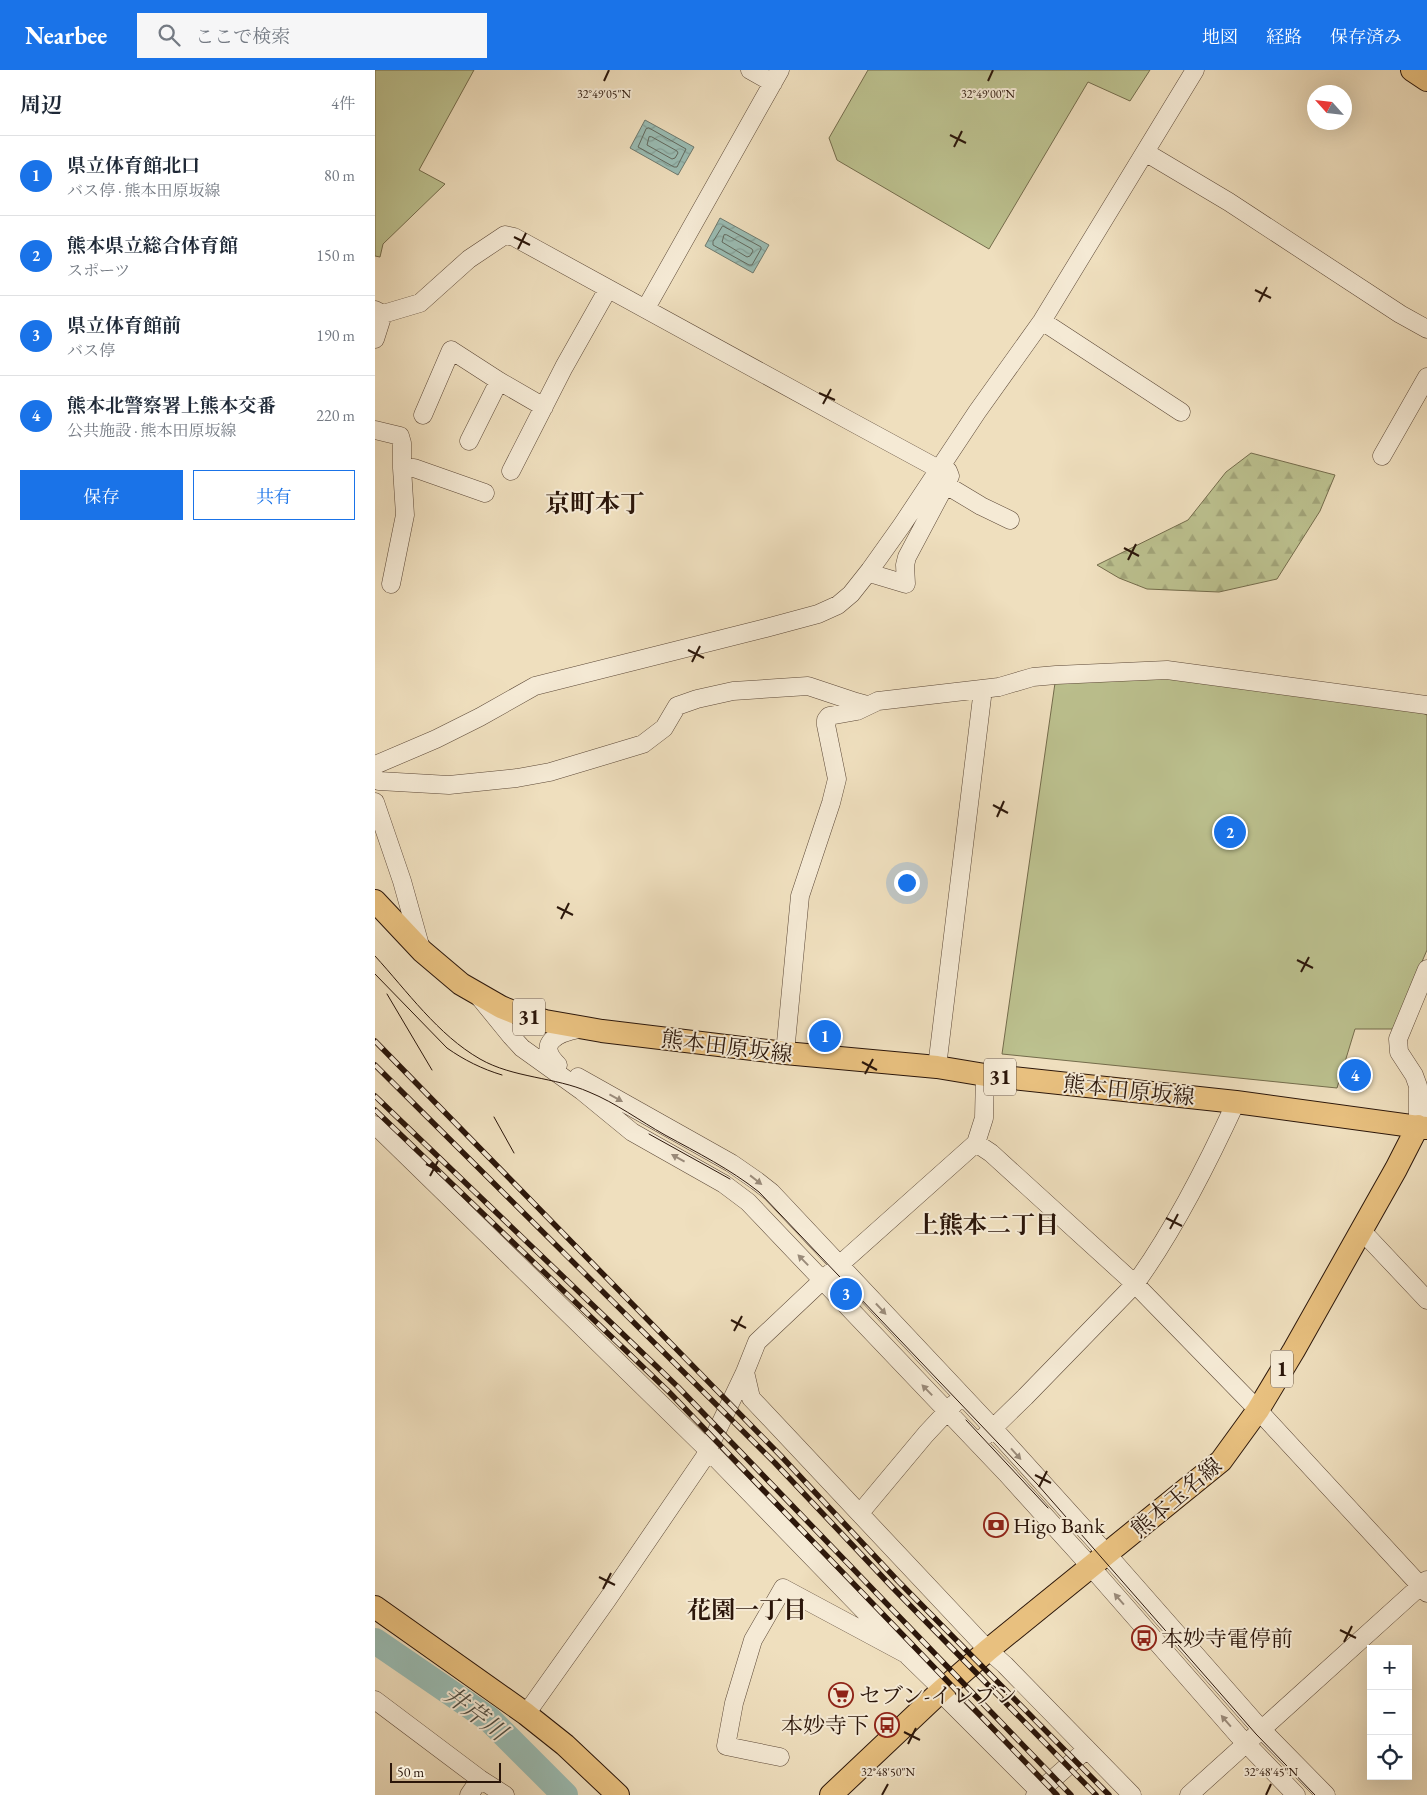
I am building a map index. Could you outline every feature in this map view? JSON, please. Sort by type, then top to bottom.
[{"type":"main road","points":[[1412,70],[1427,80]]},
{"type":"main road","name":"熊本田原坂線","points":[[375,901],[422,951],[450,976],[478,996],[521,1015],[602,1031],[785,1053],[937,1067],[985,1075],[1236,1102],[1422,1127]]},
{"type":"main road","name":"熊本玉名線","points":[[831,1795],[988,1650],[1221,1461],[1258,1410],[1294,1350],[1395,1169],[1422,1127]]},
{"type":"main road","points":[[375,1607],[526,1714],[565,1746],[618,1795]]},
{"type":"street","points":[[646,308],[777,76],[750,70]]},
{"type":"street","points":[[375,764],[436,739],[535,686],[818,614],[838,605],[851,594],[902,525],[940,467],[1043,321],[1195,70]]},
{"type":"street","points":[[1145,152],[1229,202],[1427,329]]},
{"type":"street","points":[[375,339],[379,312],[421,304],[469,259],[505,235],[514,237],[859,426],[933,466],[940,467],[950,473],[946,485],[907,557],[905,565],[906,584],[876,575],[870,570]]},
{"type":"street","points":[[511,471],[564,367],[608,289]]},
{"type":"street","points":[[1043,321],[1181,412]]},
{"type":"street","points":[[423,415],[451,350],[544,407]]},
{"type":"street","points":[[1381,456],[1427,378]]},
{"type":"street","points":[[469,441],[499,381]]},
{"type":"street","points":[[375,430],[400,436],[403,443],[402,468],[405,515],[391,584]]},
{"type":"street","points":[[402,468],[414,468],[485,492]]},
{"type":"street","points":[[946,485],[981,506],[1010,520]]},
{"type":"street","points":[[785,1053],[800,896],[831,803],[837,779],[825,720],[829,716],[857,711],[878,701],[999,687],[1033,677],[1167,670],[1427,705]]},
{"type":"street","points":[[375,778],[379,781],[449,785],[517,778],[550,772],[643,744],[664,728],[677,706],[697,699],[733,691],[808,686],[867,705]]},
{"type":"street","points":[[937,1067],[983,689]]},
{"type":"street","points":[[375,802],[402,881],[422,951]]},
{"type":"street","points":[[1422,1127],[1418,1086],[1414,1075],[1399,1052],[1398,1039],[1427,969]]},
{"type":"street","points":[[478,996],[522,1048],[582,1091],[632,1132],[737,1192],[977,1443],[1099,1560],[1326,1795]]},
{"type":"street","points":[[558,1065],[553,1060],[548,1049],[553,1039],[565,1032],[583,1028]]},
{"type":"street","points":[[522,1048],[558,1065],[731,1163],[771,1192],[993,1428],[1246,1743],[1296,1795]]},
{"type":"street","points":[[526,1714],[704,1458],[745,1372],[757,1342],[839,1265],[976,1143],[984,1118],[985,1075]]},
{"type":"street","points":[[977,1443],[1025,1398],[1135,1284],[1148,1266],[1210,1158],[1236,1102]]},
{"type":"street","points":[[375,1125],[708,1450],[1040,1794],[1087,1749]]},
{"type":"street","points":[[976,1143],[991,1153],[1135,1284],[1425,1586],[1261,1729],[1189,1795]]},
{"type":"street","points":[[1361,1230],[1427,1300]]},
{"type":"street","points":[[745,1372],[751,1398],[988,1650],[1132,1795]]},
{"type":"street","points":[[860,1513],[926,1434],[962,1395]]},
{"type":"street","points":[[780,1757],[726,1746],[734,1703],[753,1640],[783,1588],[906,1654]]},
{"type":"street","points":[[375,1700],[480,1779],[505,1795]]},
{"type":"street","points":[[469,1795],[480,1779]]},
{"type":"green space","points":[[375,70],[474,70],[419,170],[445,184],[383,244],[380,257],[375,256]]},
{"type":"green space","points":[[868,70],[1150,70],[1130,101],[1088,82],[989,249],[837,160],[829,138]]},
{"type":"green space","points":[[1251,453],[1335,475],[1320,511],[1277,579],[1219,592],[1147,589],[1119,578],[1097,565],[1188,520],[1226,472]]},
{"type":"green space","points":[[1170,678],[1421,712],[1427,715],[1427,950],[1393,1029],[1355,1029],[1337,1088],[1002,1054],[1055,683]]},
{"type":"water","points":[[645,120],[694,147],[678,175],[630,148]]},
{"type":"water","points":[[720,218],[769,245],[753,273],[705,246]]},
{"type":"waterway","name":"井芹川","points":[[375,1641],[489,1719],[565,1795]]},
{"type":"tram line","points":[[375,956],[411,998],[450,1038],[480,1059],[506,1070],[562,1083],[599,1096],[702,1155],[759,1192],[1038,1485],[1256,1734],[1315,1795]]},
{"type":"tram line","points":[[375,974],[447,1048],[473,1064],[502,1075]]},
{"type":"tram line","points":[[387,994],[432,1070]]},
{"type":"tram line","points":[[494,1117],[514,1153]]},
{"type":"tram line","points":[[649,1134],[730,1179]]},
{"type":"tram line","points":[[966,1420],[1048,1508]]},
{"type":"railway","points":[[375,1041],[781,1456],[898,1581],[1109,1795]]},
{"type":"railway","points":[[375,1065],[775,1463],[892,1587],[1096,1795]]},
{"type":"railway","points":[[375,1096],[678,1387],[1071,1795]]},
{"type":"railway","points":[[375,1110],[669,1392],[1057,1795]]},
{"type":"place","name":"熊本県立総合体育館","points":[[1230,832]]},
{"type":"place","name":"県立体育館北口","points":[[825,1036]]},
{"type":"place","name":"熊本北警察署上熊本交番","points":[[1355,1075]]},
{"type":"place","name":"県立体育館前","points":[[846,1294]]},
{"type":"place","name":"Higo Bank","points":[[996,1525]]},
{"type":"place","name":"本妙寺電停前","points":[[1144,1638]]},
{"type":"place","name":"セブン-イレブン","points":[[841,1695]]},
{"type":"place","name":"本妙寺下","points":[[887,1725]]},
{"type":"district","name":"京町本丁","points":[[595,503]]},
{"type":"district","name":"上熊本二丁目","points":[[987,1225]]},
{"type":"district","name":"花園一丁目","points":[[747,1610]]}]
